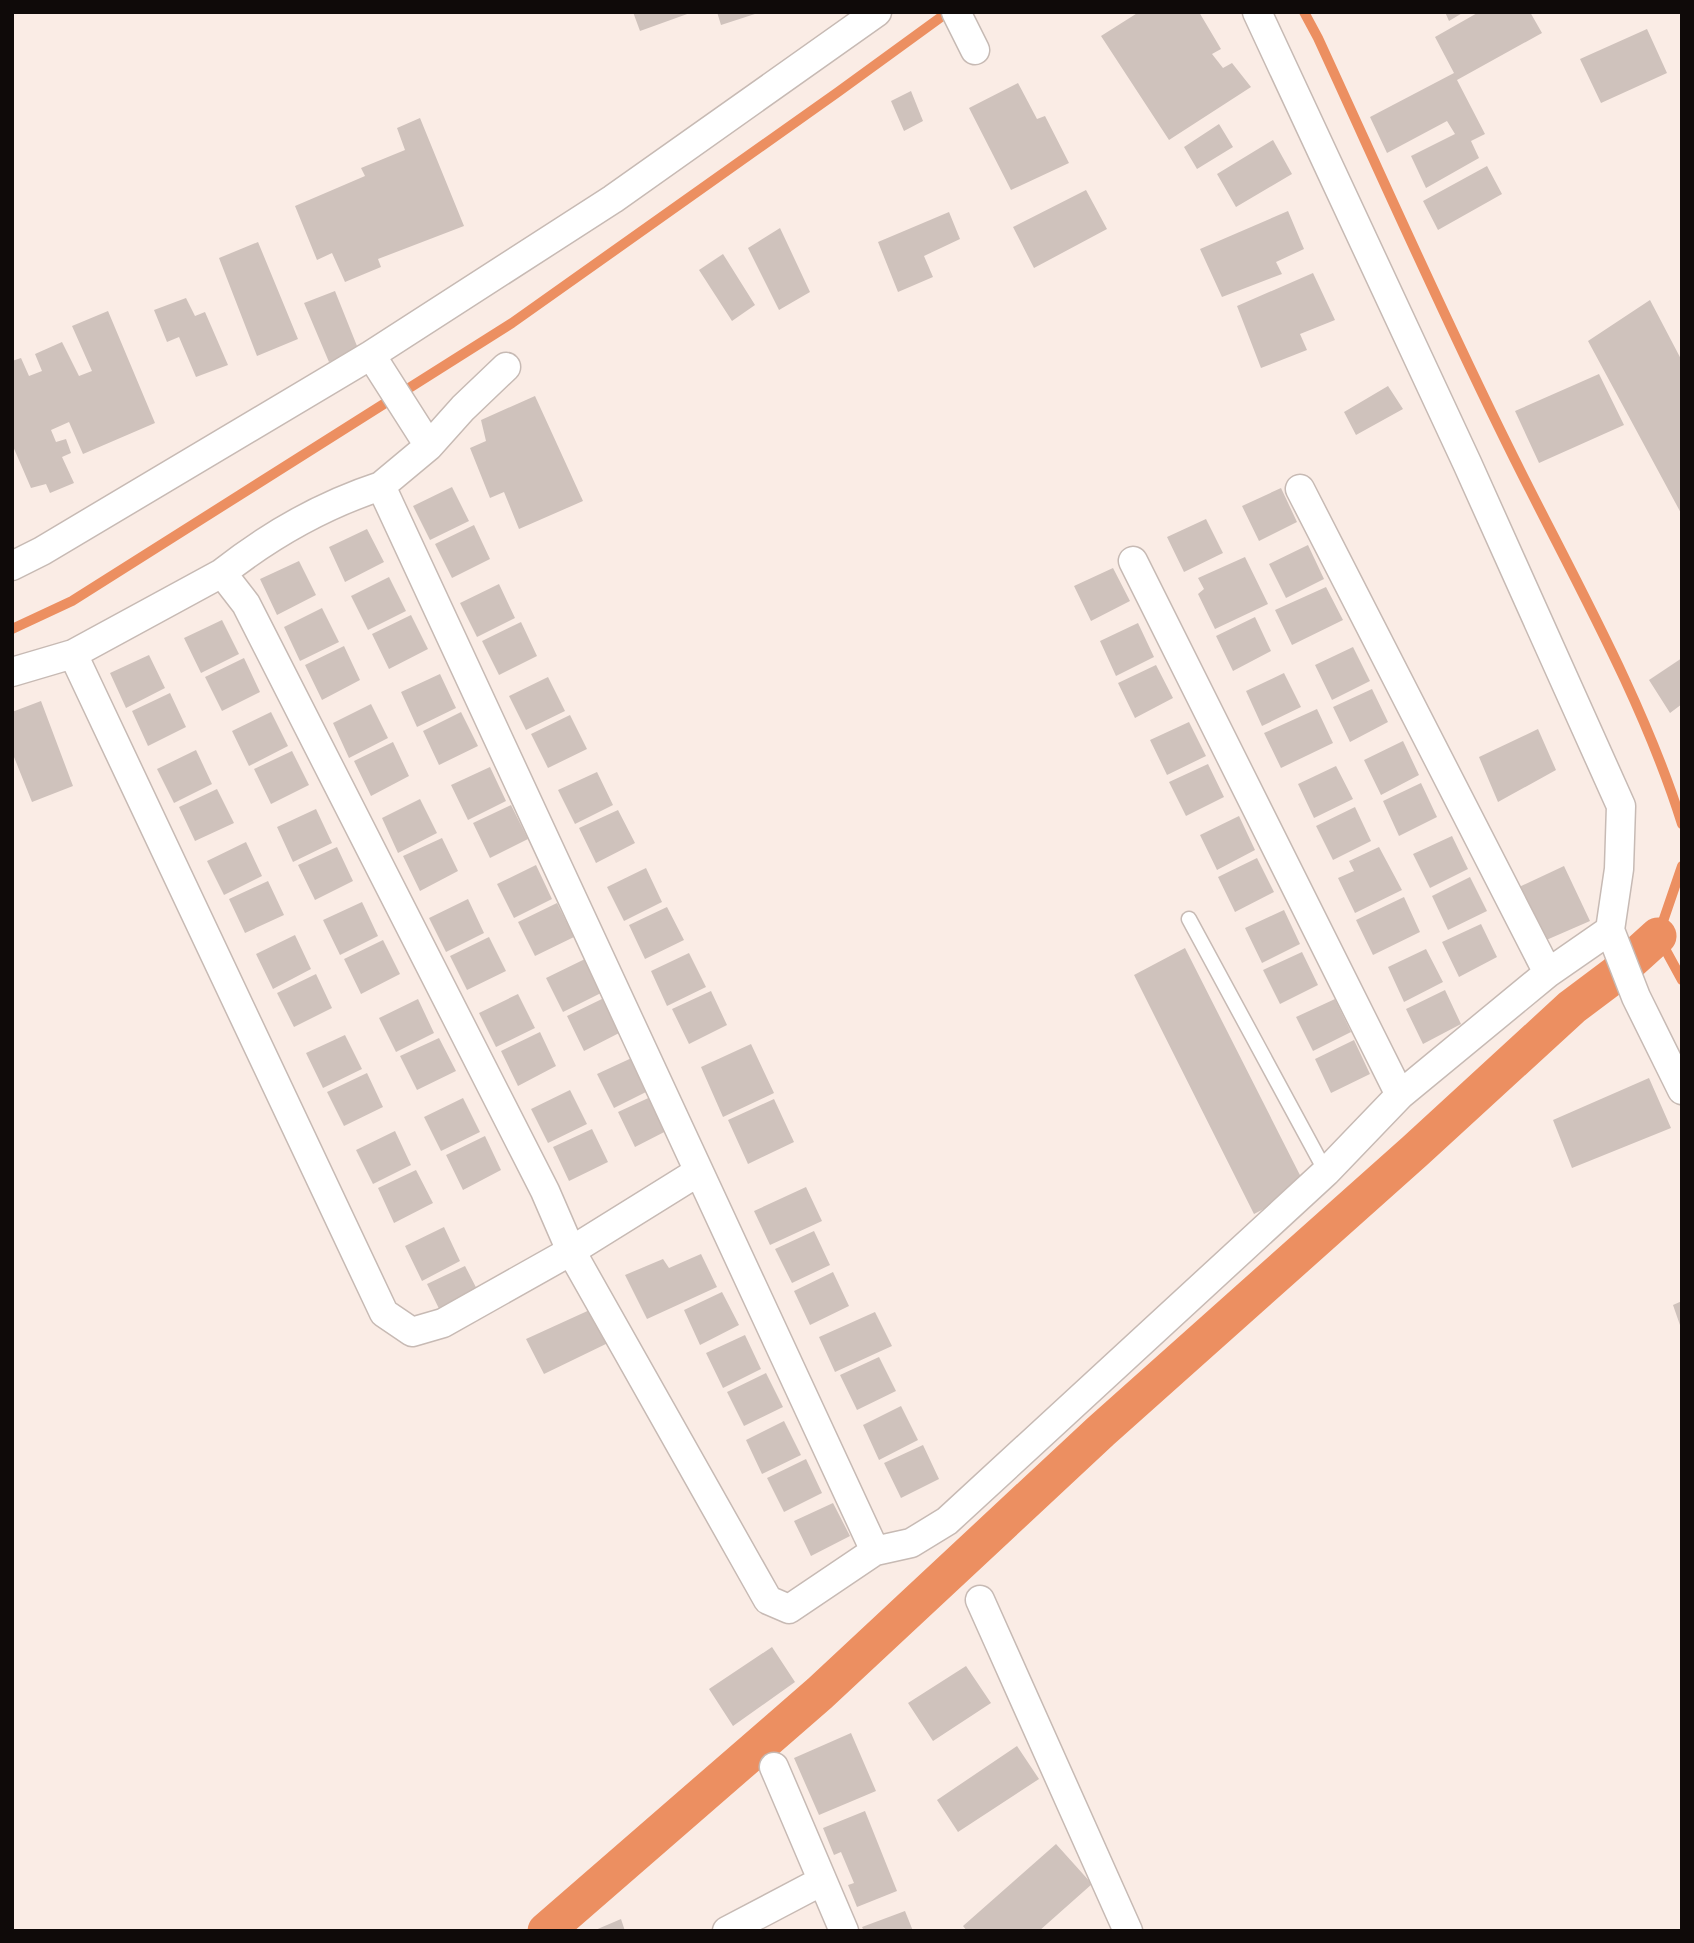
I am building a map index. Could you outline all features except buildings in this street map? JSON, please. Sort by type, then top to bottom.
[{"type":"street","points":[[12,566],[377,364],[877,12]]},
{"type":"street","points":[[1257,12],[1467,463],[1621,806],[1615,942],[1636,997],[1682,1090]]},
{"type":"street","points":[[377,364],[429,446]]},
{"type":"street","points":[[12,672],[73,654],[222,573],[257,545],[284,530],[347,497],[381,486],[429,446],[463,408],[506,367]]},
{"type":"street","points":[[381,486],[875,1551]]},
{"type":"street","points":[[1300,489],[1548,973]]},
{"type":"street","points":[[1133,561],[1400,1095]]},
{"type":"street","points":[[222,573],[246,604],[545,1191],[571,1251],[768,1600],[789,1609],[875,1551],[911,1543],[947,1521],[1326,1172],[1400,1095],[1548,973],[1615,942]]},
{"type":"street","points":[[73,654],[384,1312],[412,1332],[443,1323],[571,1251],[698,1172]]},
{"type":"street","points":[[980,1600],[1128,1931]]},
{"type":"street","points":[[774,1767],[844,1931]]},
{"type":"street","points":[[727,1931],[822,1881]]},
{"type":"lane","points":[[1189,919],[1326,1172]]},
{"type":"waterway","points":[[12,629],[72,601],[512,323],[948,12]]},
{"type":"waterway","points":[[1304,12],[1484,397],[1625,680],[1666,776],[1682,824]]},
{"type":"waterway","points":[[1682,866],[1658,936],[1682,980]]},
{"type":"waterway","points":[[546,1931],[820,1693],[1101,1431],[1572,1007],[1616,974],[1658,936]]}]
